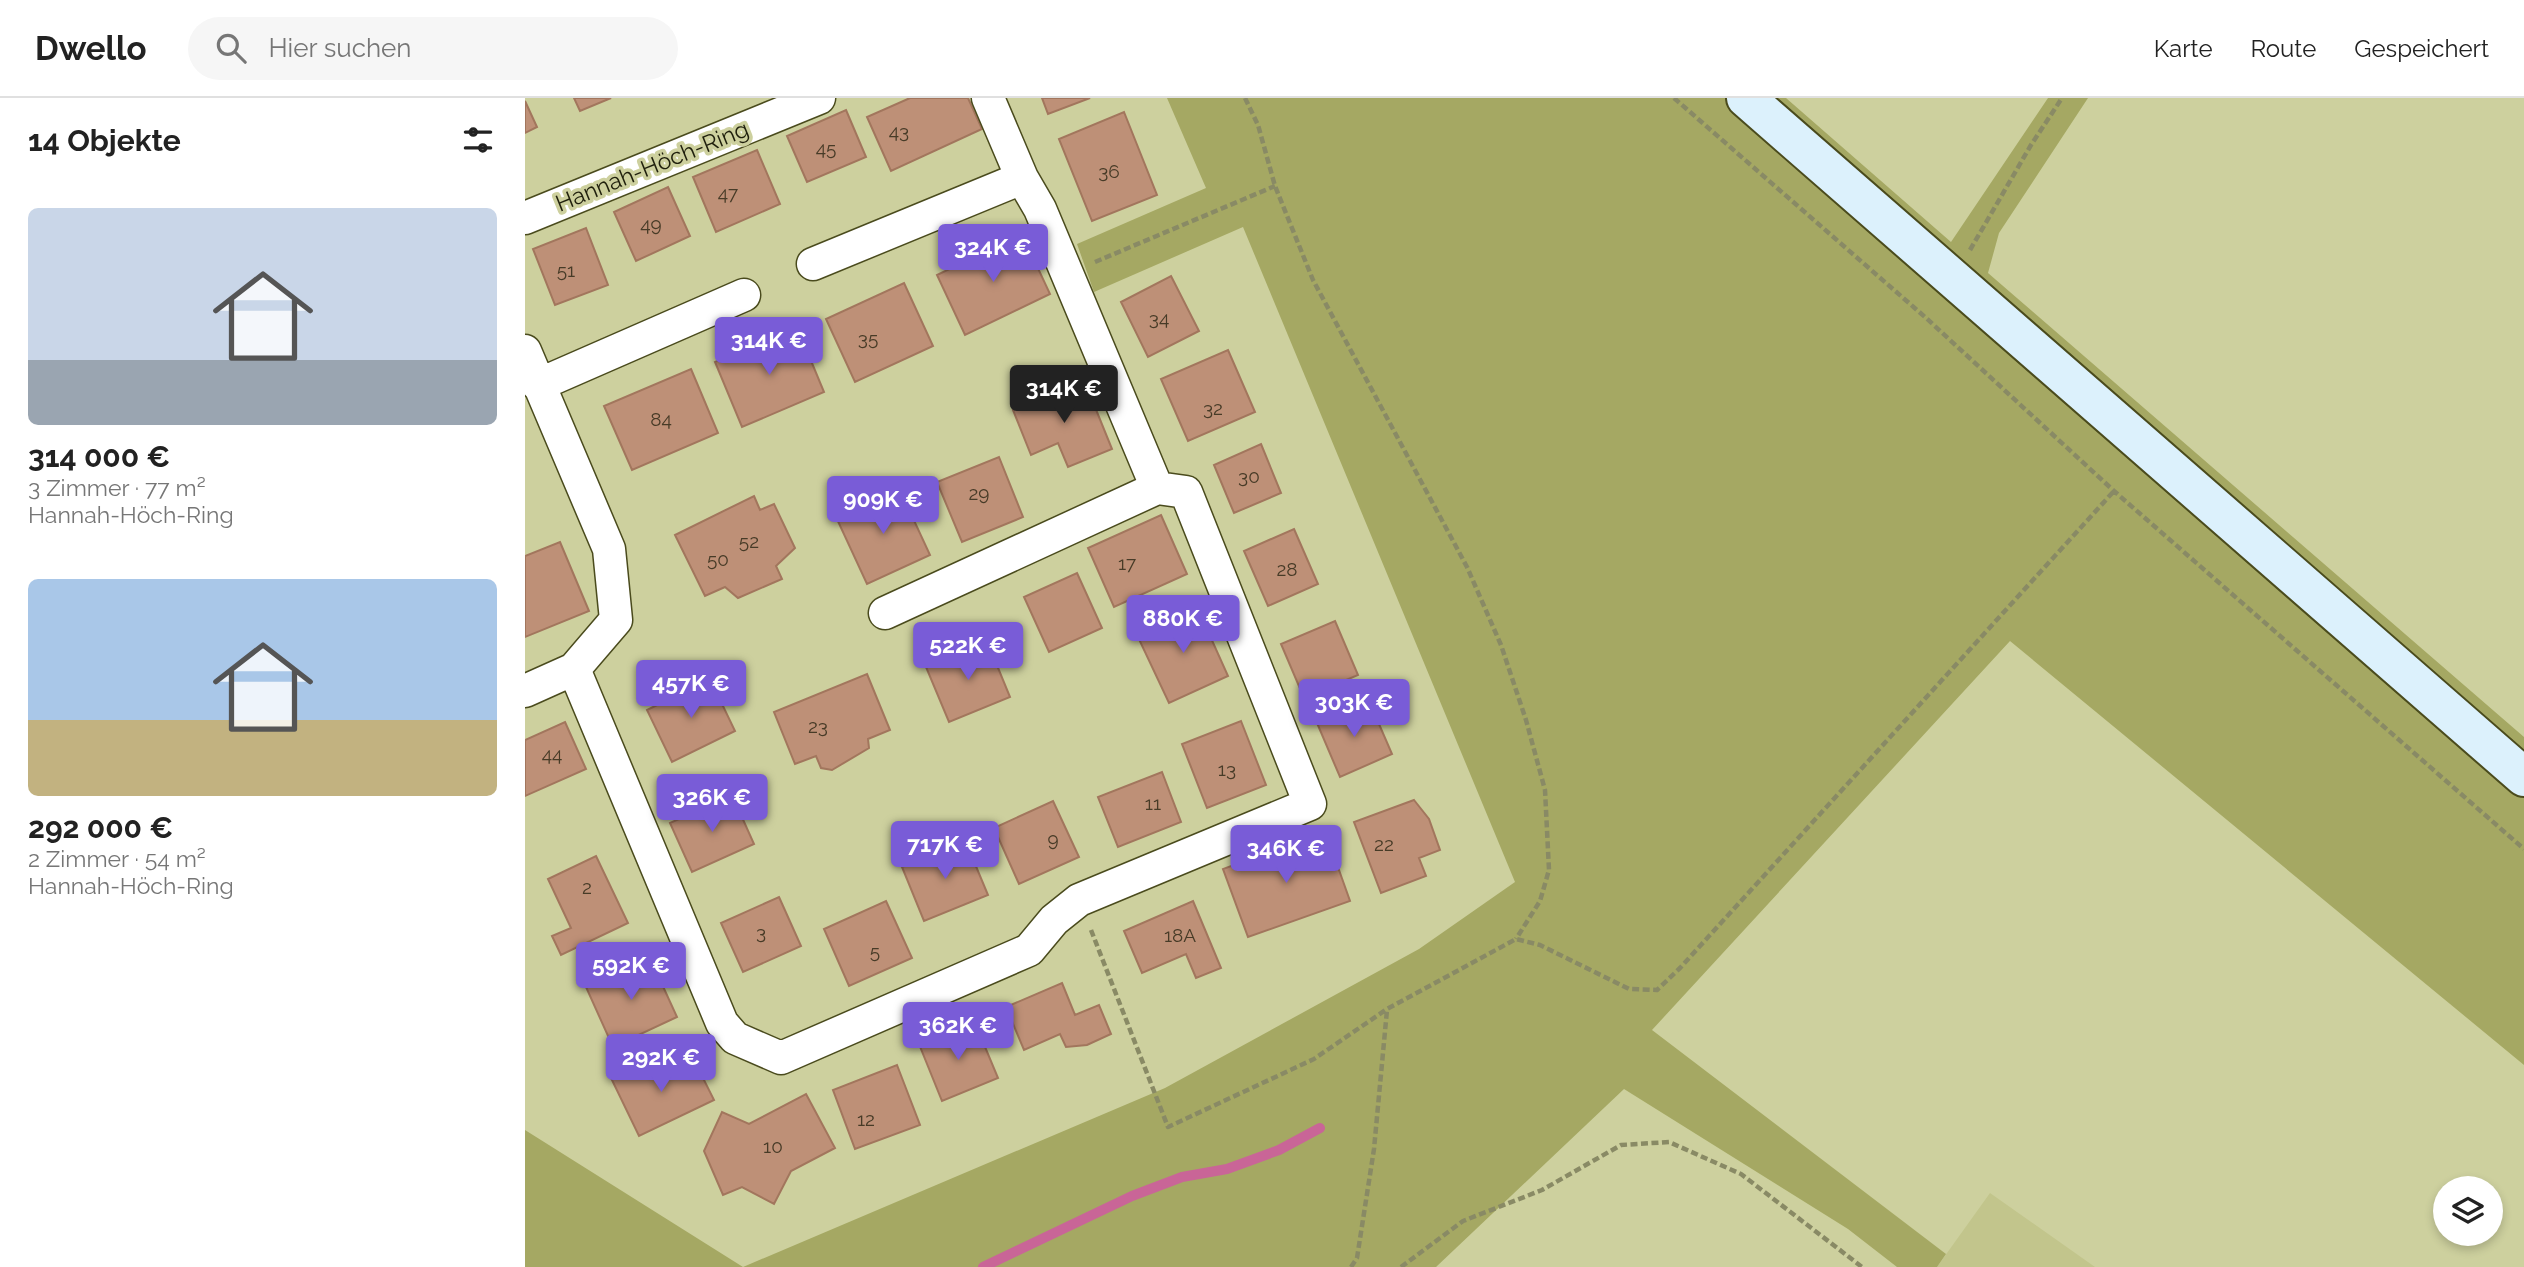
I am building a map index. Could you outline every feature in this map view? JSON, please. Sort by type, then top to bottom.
[{"type":"main road","points":[[1746,98],[2524,777]]},
{"type":"street","name":"Hannah-Höch-Ring","points":[[525,218],[819,98]]},
{"type":"street","points":[[988,98],[1022,178],[1040,209],[1065,275],[1157,488]]},
{"type":"street","points":[[813,264],[1022,178]]},
{"type":"street","points":[[538,385],[744,295]]},
{"type":"street","points":[[525,351],[609,549],[615,620],[574,669],[525,691]]},
{"type":"street","points":[[574,669],[722,1023],[735,1038],[781,1058],[1029,950],[1054,920],[1079,900],[1310,804],[1186,492],[1157,488],[885,613]]},
{"type":"path","points":[[1079,900],[1168,1128],[1314,1059],[1387,1009],[1516,939],[1540,901],[1549,870],[1545,790],[1501,645],[1467,567],[1313,280],[1275,186],[1258,125],[1245,98]]},
{"type":"path","points":[[1674,98],[1925,317],[2114,491],[2524,849]]},
{"type":"path","points":[[1955,279],[2031,145],[2062,98]]},
{"type":"path","points":[[1065,275],[1275,186]]},
{"type":"path","points":[[1516,939],[1540,945],[1629,989],[1657,989],[1681,968],[2114,491]]},
{"type":"path","points":[[1351,1267],[1357,1258],[1374,1149],[1387,1009]]},
{"type":"path","points":[[1401,1267],[1463,1221],[1542,1190],[1621,1145],[1669,1142],[1741,1174],[1863,1267]]},
{"type":"shaded area","points":[[1167,98],[1786,98],[1951,242],[2048,98],[2088,98],[1999,233],[1988,273],[2524,737],[2524,1065],[2010,641],[1652,1030],[1946,1254],[1937,1267],[1897,1267],[1848,1229],[1624,1089],[1436,1267],[743,1267],[1165,1088],[1419,949],[1515,882],[1243,227],[1094,292],[1077,244],[1206,188]]},
{"type":"shaded area","points":[[525,1130],[743,1267],[525,1267]]},
{"type":"shaded area","points":[[1990,1193],[2095,1267],[1937,1267]]},
{"type":"building","points":[[574,98],[611,98],[580,111]]},
{"type":"building","points":[[910,98],[968,98],[982,129],[891,171],[867,117]]},
{"type":"building","points":[[1042,98],[1090,98],[1048,114]]},
{"type":"building","points":[[525,101],[537,127],[525,133]]},
{"type":"building","points":[[846,110],[866,157],[807,182],[787,136]]},
{"type":"building","points":[[1124,112],[1157,195],[1092,221],[1059,139]]},
{"type":"building","points":[[757,150],[780,204],[716,232],[693,177]]},
{"type":"building","points":[[668,187],[690,236],[636,261],[614,212]]},
{"type":"building","points":[[586,228],[608,285],[555,305],[533,249]]},
{"type":"building","points":[[1022,234],[1050,294],[965,335],[937,275]]},
{"type":"building","points":[[1171,276],[1199,331],[1148,357],[1121,302]]},
{"type":"building","points":[[904,283],[933,346],[855,382],[826,319]]},
{"type":"building","points":[[797,327],[824,392],[742,427],[715,362]]},
{"type":"building","points":[[1228,350],[1255,412],[1188,441],[1161,379]]},
{"type":"building","points":[[691,369],[718,433],[632,470],[604,406]]},
{"type":"building","points":[[1084,380],[1112,449],[1068,467],[1058,443],[1031,455],[1013,410]]},
{"type":"building","points":[[1261,444],[1281,493],[1234,513],[1214,465]]},
{"type":"building","points":[[999,457],[1023,517],[962,542],[937,482]]},
{"type":"building","points":[[899,488],[930,555],[867,584],[836,517]]},
{"type":"building","points":[[754,496],[760,510],[774,504],[795,548],[776,566],[782,579],[738,598],[725,587],[705,596],[675,535]]},
{"type":"building","points":[[1161,515],[1187,574],[1114,607],[1088,548]]},
{"type":"building","points":[[1294,529],[1318,584],[1268,606],[1244,551]]},
{"type":"building","points":[[560,542],[589,611],[525,637],[525,556]]},
{"type":"building","points":[[1077,573],[1102,628],[1049,652],[1024,597]]},
{"type":"building","points":[[1197,607],[1228,676],[1169,703],[1137,635]]},
{"type":"building","points":[[1335,621],[1358,675],[1304,698],[1281,644]]},
{"type":"building","points":[[987,641],[1010,697],[949,722],[926,667]]},
{"type":"building","points":[[867,674],[890,730],[868,739],[869,748],[832,770],[821,768],[816,756],[795,764],[774,712]]},
{"type":"building","points":[[710,679],[735,731],[672,762],[647,710]]},
{"type":"building","points":[[1369,701],[1392,754],[1340,777],[1317,723]]},
{"type":"building","points":[[1241,721],[1266,785],[1207,808],[1182,744]]},
{"type":"building","points":[[565,722],[586,769],[525,796],[525,740]]},
{"type":"building","points":[[1162,772],[1181,822],[1118,847],[1098,797]]},
{"type":"building","points":[[732,795],[754,844],[692,872],[670,823]]},
{"type":"building","points":[[1414,800],[1429,819],[1440,850],[1419,858],[1426,876],[1381,893],[1354,822]]},
{"type":"building","points":[[1053,801],[1079,857],[1019,884],[994,828]]},
{"type":"building","points":[[1315,835],[1334,856],[1350,901],[1248,937],[1223,869]]},
{"type":"building","points":[[965,840],[988,895],[924,921],[902,867]]},
{"type":"building","points":[[596,856],[628,923],[561,955],[552,936],[571,928],[548,879]]},
{"type":"building","points":[[779,897],[801,946],[743,972],[721,923]]},
{"type":"building","points":[[886,901],[912,958],[849,986],[824,929]]},
{"type":"building","points":[[1193,901],[1221,968],[1196,978],[1186,954],[1142,973],[1124,931]]},
{"type":"building","points":[[650,958],[677,1017],[613,1047],[586,987]]},
{"type":"building","points":[[1062,983],[1075,1015],[1099,1005],[1111,1034],[1087,1045],[1066,1047],[1060,1034],[1024,1050],[1006,1007]]},
{"type":"building","points":[[968,1023],[983,1042],[998,1078],[942,1101],[919,1044]]},
{"type":"building","points":[[654,1058],[662,1075],[694,1060],[714,1100],[639,1136],[611,1078]]},
{"type":"building","points":[[897,1065],[920,1125],[855,1149],[833,1090]]},
{"type":"building","points":[[806,1094],[835,1148],[791,1171],[774,1204],[742,1187],[723,1195],[704,1151],[722,1112],[749,1124]]},
{"type":"waterway","points":[[983,1267],[1132,1196],[1182,1177],[1227,1169],[1279,1150],[1320,1128]]}]
